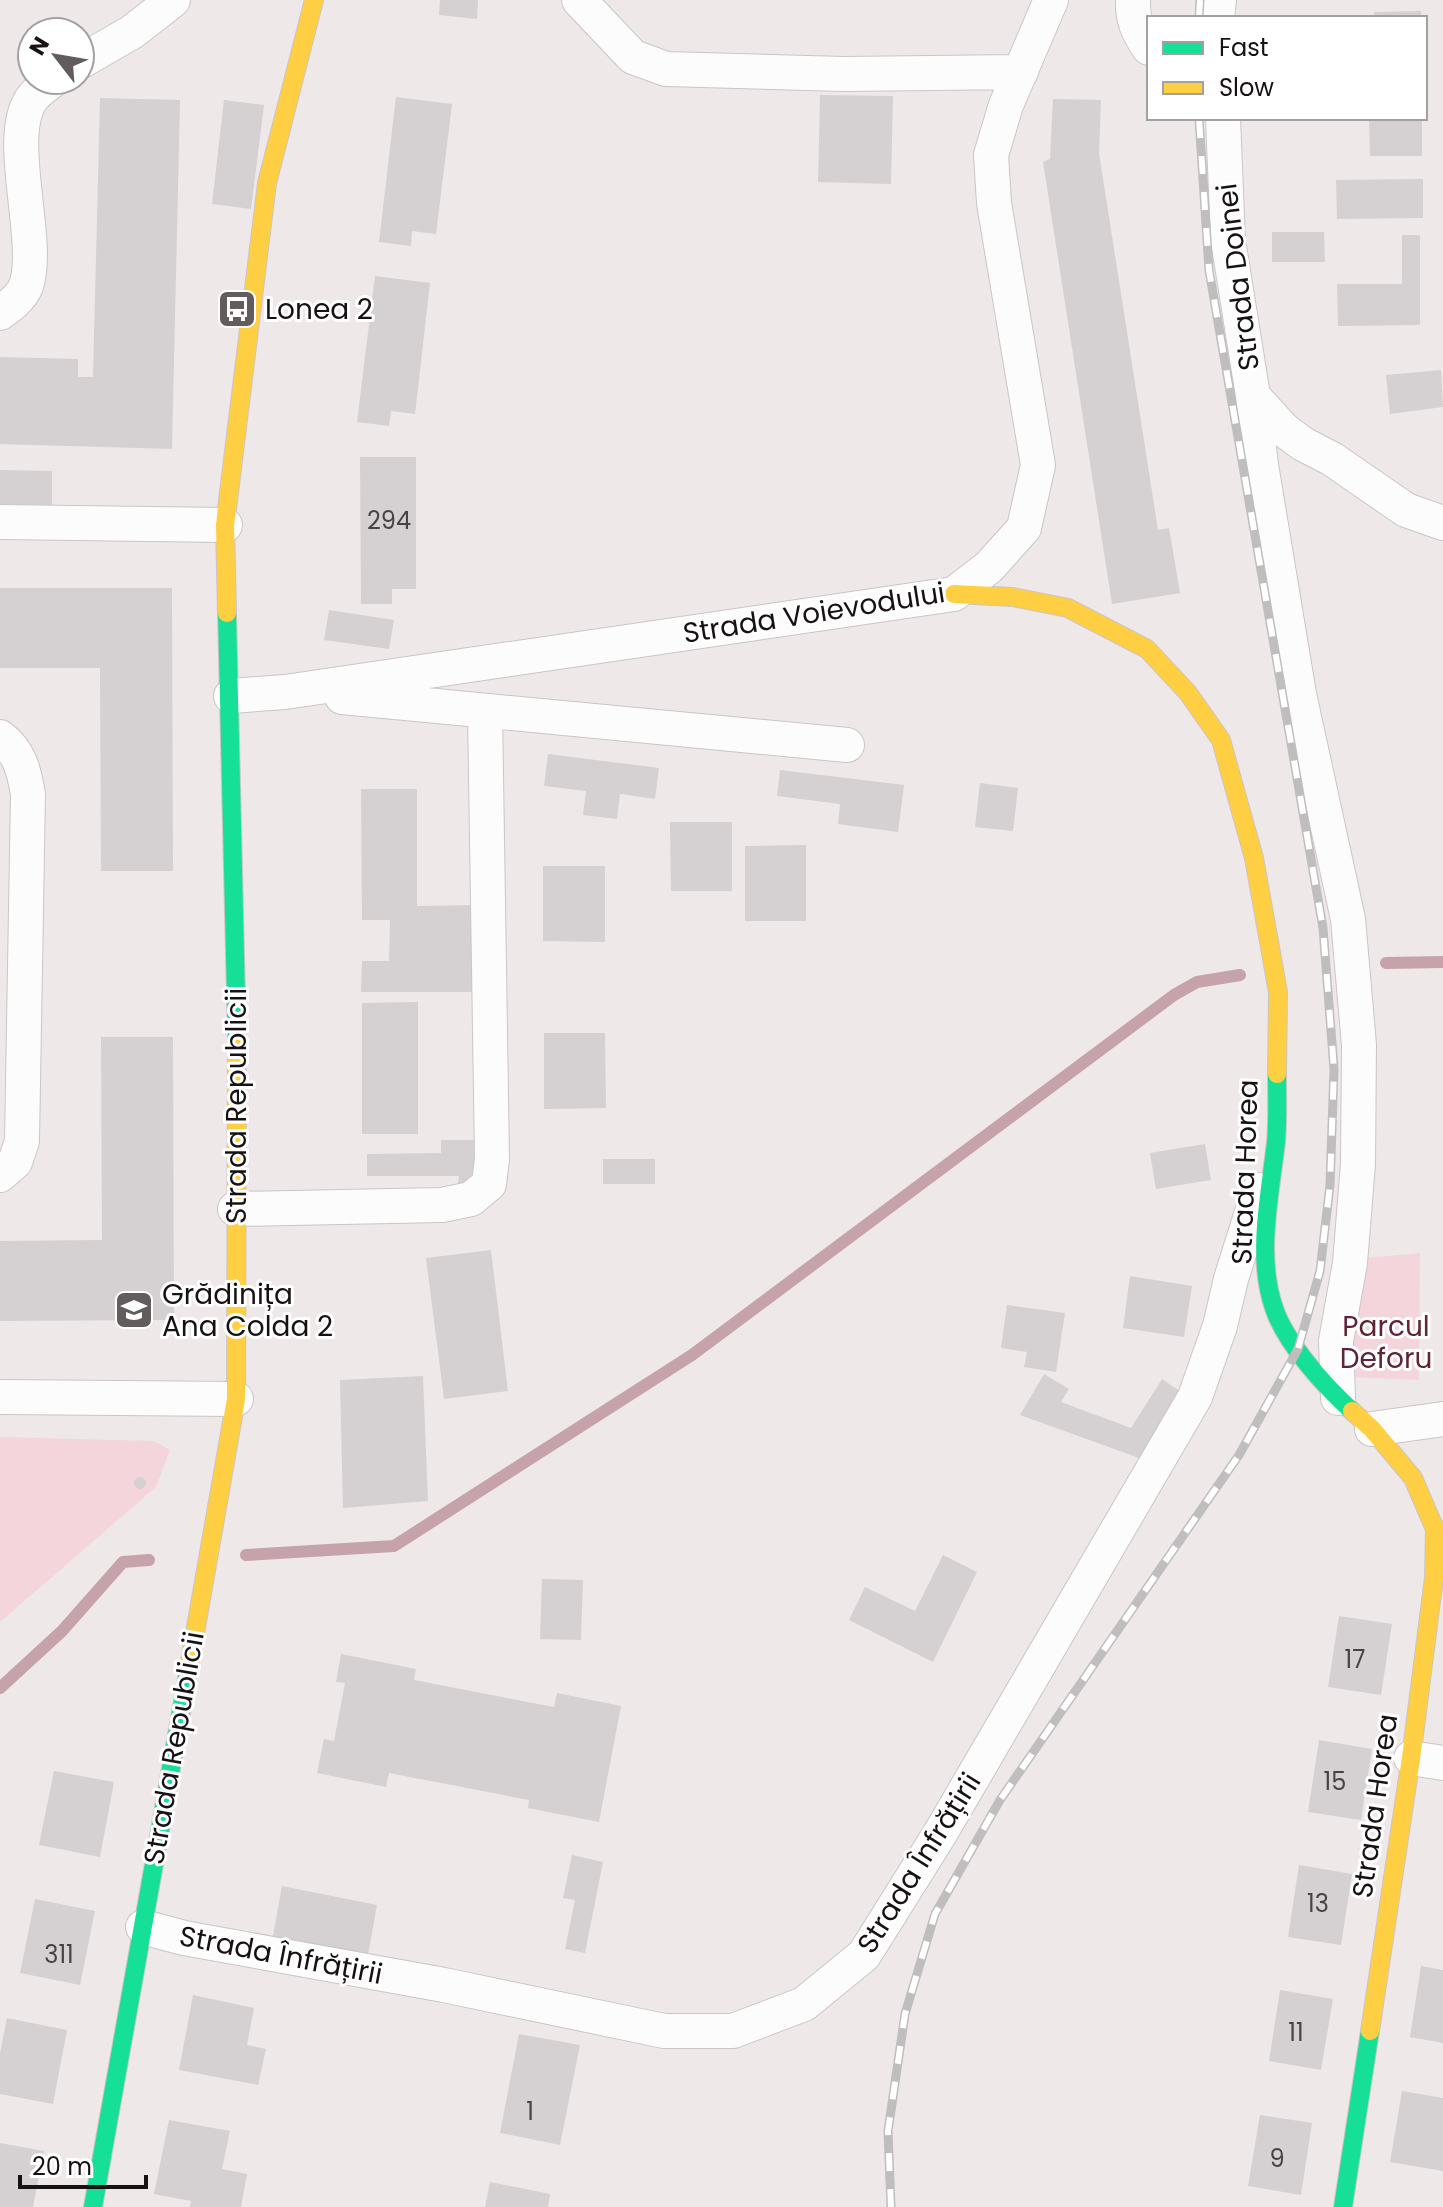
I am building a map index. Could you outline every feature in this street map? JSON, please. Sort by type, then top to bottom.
[{"type":"street","points":[[96,53],[132,32],[173,0]]},
{"type":"street","name":"Strada Republicii","points":[[93,2207],[236,1399],[237,958],[225,525],[267,183],[314,0]]},
{"type":"street","points":[[579,0],[633,57],[666,69],[844,74],[1021,72]]},
{"type":"street","name":"Strada Voievodului","points":[[231,696],[285,692],[954,594],[989,567],[1024,528],[1038,465],[994,203],[991,155],[1006,105],[1051,0]]},
{"type":"street","points":[[1133,0],[1132,12],[1138,32],[1147,45]]},
{"type":"street","points":[[0,313],[14,304],[26,287],[28,260],[20,127],[33,96]]},
{"type":"street","name":"Strada Doinei","points":[[1223,120],[1228,240],[1253,396],[1284,430],[1303,444],[1332,459],[1406,510],[1443,523]]},
{"type":"street","points":[[1253,396],[1261,465],[1299,694],[1348,919],[1359,1045],[1358,1164],[1350,1263],[1336,1341],[1338,1398]]},
{"type":"street","points":[[0,522],[225,525]]},
{"type":"street","name":"Strada Horea","points":[[954,594],[1013,597],[1068,608],[1147,649],[1188,693],[1221,740],[1254,858],[1278,992],[1276,1138],[1268,1205],[1266,1263],[1273,1307],[1286,1335],[1338,1398],[1372,1429],[1413,1478],[1435,1529],[1427,1760],[1343,2207]]},
{"type":"street","points":[[285,692],[847,745]]},
{"type":"street","points":[[235,1209],[442,1205],[471,1199],[489,1184],[492,1159],[485,711]]},
{"type":"street","points":[[0,737],[10,744],[22,764],[28,794],[22,1141],[15,1162],[0,1175]]},
{"type":"street","name":"Strada Înfrățirii","points":[[143,1927],[184,1938],[444,1985],[664,2031],[733,2031],[804,2004],[864,1955],[987,1756],[1195,1397],[1220,1326],[1231,1279],[1276,1138]]},
{"type":"street","points":[[0,1397],[236,1399]]},
{"type":"street","points":[[1372,1429],[1443,1419]]},
{"type":"green space","name":"Parcul Deforu","points":[[1420,1253],[1419,1380],[1348,1377],[1364,1258]]},
{"type":"green space","points":[[0,1437],[154,1441],[170,1450],[156,1487],[0,1622]]},
{"type":"building","points":[[440,0],[478,0],[477,19],[439,15]]},
{"type":"building","points":[[1421,11],[1421,16],[1374,16],[1374,12]]},
{"type":"building","points":[[820,95],[893,96],[891,184],[818,182]]},
{"type":"building","points":[[396,97],[452,104],[436,234],[412,231],[411,246],[379,242]]},
{"type":"building","points":[[100,98],[180,100],[172,449],[0,444],[0,357],[78,359],[78,377],[93,377]]},
{"type":"building","points":[[1053,99],[1101,100],[1099,153],[1158,530],[1169,528],[1180,593],[1112,604],[1043,162],[1050,159]]},
{"type":"building","points":[[224,100],[264,105],[251,209],[212,204]]},
{"type":"building","points":[[1369,120],[1422,120],[1422,156],[1370,156]]},
{"type":"building","points":[[1423,179],[1423,218],[1337,219],[1336,180]]},
{"type":"building","points":[[1272,232],[1324,232],[1325,262],[1272,262]]},
{"type":"building","points":[[1402,235],[1420,235],[1420,325],[1338,326],[1337,284],[1402,284]]},
{"type":"building","points":[[375,276],[430,283],[415,414],[391,411],[389,426],[357,422]]},
{"type":"building","points":[[1441,370],[1443,407],[1390,414],[1386,375]]},
{"type":"building","points":[[360,457],[416,457],[416,589],[392,589],[392,604],[361,604]]},
{"type":"building","points":[[0,470],[52,471],[52,505],[0,504]]},
{"type":"building","points":[[0,588],[172,588],[173,871],[101,871],[100,668],[0,668]]},
{"type":"building","points":[[329,610],[394,620],[389,649],[324,640]]},
{"type":"building","points":[[548,754],[659,768],[655,799],[620,794],[617,819],[583,815],[586,791],[544,786]]},
{"type":"building","points":[[780,770],[904,785],[898,832],[838,824],[840,804],[777,796]]},
{"type":"building","points":[[980,783],[1018,788],[1013,831],[975,827]]},
{"type":"building","points":[[361,789],[417,789],[417,906],[482,905],[483,992],[361,992],[362,961],[389,961],[390,920],[362,920]]},
{"type":"building","points":[[670,822],[732,822],[732,891],[671,891]]},
{"type":"building","points":[[806,845],[806,921],[745,921],[745,846]]},
{"type":"building","points":[[543,866],[605,866],[605,942],[543,941]]},
{"type":"building","points":[[418,1002],[418,1134],[362,1134],[362,1003]]},
{"type":"building","points":[[544,1033],[605,1033],[606,1108],[544,1109]]},
{"type":"building","points":[[101,1037],[173,1037],[174,1320],[0,1321],[0,1241],[102,1240]]},
{"type":"building","points":[[441,1140],[480,1140],[480,1185],[458,1185],[459,1176],[367,1176],[367,1154],[441,1153]]},
{"type":"building","points":[[1205,1144],[1211,1180],[1156,1189],[1150,1153]]},
{"type":"building","points":[[603,1159],[655,1159],[655,1184],[603,1184]]},
{"type":"building","points":[[491,1250],[508,1391],[444,1399],[426,1258]]},
{"type":"building","points":[[1130,1276],[1192,1286],[1184,1337],[1123,1328]]},
{"type":"building","points":[[1007,1305],[1065,1313],[1056,1372],[1024,1367],[1027,1352],[1001,1348]]},
{"type":"building","points":[[1044,1374],[1069,1389],[1061,1402],[1131,1428],[1162,1379],[1184,1394],[1142,1459],[1020,1415]]},
{"type":"building","points":[[423,1376],[428,1501],[343,1508],[340,1380]]},
{"type":"building","points":[[140,1477],[146,1483],[140,1489],[134,1483]]},
{"type":"building","points":[[943,1555],[977,1572],[933,1662],[849,1620],[865,1587],[915,1611]]},
{"type":"building","points":[[542,1579],[583,1580],[581,1640],[540,1639]]},
{"type":"building","points":[[1339,1616],[1392,1624],[1381,1695],[1328,1687]]},
{"type":"building","points":[[341,1654],[416,1669],[414,1680],[554,1707],[557,1693],[621,1706],[599,1822],[528,1808],[529,1800],[389,1773],[386,1787],[317,1773],[324,1739],[334,1741],[345,1683],[336,1682]]},
{"type":"building","points":[[1319,1740],[1372,1749],[1361,1820],[1308,1812]]},
{"type":"building","points":[[54,1771],[114,1782],[100,1857],[39,1845]]},
{"type":"building","points":[[572,1855],[603,1862],[585,1953],[565,1949],[575,1900],[563,1898]]},
{"type":"building","points":[[1299,1865],[1352,1874],[1341,1945],[1288,1937]]},
{"type":"building","points":[[282,1886],[377,1905],[367,1960],[272,1941]]},
{"type":"building","points":[[35,1899],[95,1911],[80,1985],[20,1973]]},
{"type":"building","points":[[1421,1966],[1443,1970],[1443,2043],[1410,2037]]},
{"type":"building","points":[[1280,1990],[1333,1999],[1321,2070],[1269,2061]]},
{"type":"building","points":[[193,1995],[254,2008],[247,2045],[266,2049],[258,2085],[179,2070]]},
{"type":"building","points":[[7,2018],[67,2030],[53,2104],[0,2094],[0,2053]]},
{"type":"building","points":[[519,2034],[580,2045],[560,2145],[500,2133]]},
{"type":"building","points":[[1402,2091],[1443,2098],[1443,2171],[1390,2162]]},
{"type":"building","points":[[1260,2115],[1312,2123],[1301,2195],[1248,2186]]},
{"type":"building","points":[[169,2120],[230,2131],[222,2169],[247,2174],[241,2207],[190,2207],[191,2201],[154,2194]]},
{"type":"building","points":[[0,2143],[44,2151],[33,2207],[0,2207]]},
{"type":"building","points":[[490,2182],[550,2194],[548,2207],[485,2207]]},
{"type":"waterway","points":[[1386,963],[1443,962]]},
{"type":"waterway","points":[[246,1555],[394,1546],[692,1355],[1174,995],[1197,982],[1240,975]]},
{"type":"waterway","points":[[0,1688],[62,1631],[123,1562],[149,1560]]},
{"type":"railway","points":[[1199,16],[1200,0]]},
{"type":"railway","points":[[891,2207],[888,2131],[905,2014],[935,1914],[1000,1800],[1239,1455],[1298,1349],[1320,1271],[1330,1185],[1334,1069],[1323,928],[1209,270],[1199,120]]},
{"type":"traffic: fast","points":[[227,613],[237,1040]]},
{"type":"traffic: fast","points":[[1277,1074],[1277,1134],[1265,1247],[1269,1288],[1287,1336],[1319,1377],[1352,1411]]},
{"type":"traffic: fast","points":[[93,2207],[188,1673]]},
{"type":"traffic: fast","points":[[1343,2207],[1370,2031]]},
{"type":"traffic: slow","points":[[227,613],[225,525],[267,183],[314,0]]},
{"type":"traffic: slow","points":[[954,594],[1013,597],[1068,608],[1147,649],[1188,693],[1221,740],[1254,858],[1278,992],[1277,1074]]},
{"type":"traffic: slow","points":[[188,1673],[236,1399],[237,1040]]},
{"type":"traffic: slow","points":[[1352,1411],[1372,1429],[1413,1478],[1435,1529],[1434,1578],[1411,1758],[1370,2031]]},
{"type":"place","name":"Lonea 2","points":[[237,309]]},
{"type":"place","name":"Grădinița Ana Colda 2","points":[[134,1310]]}]
